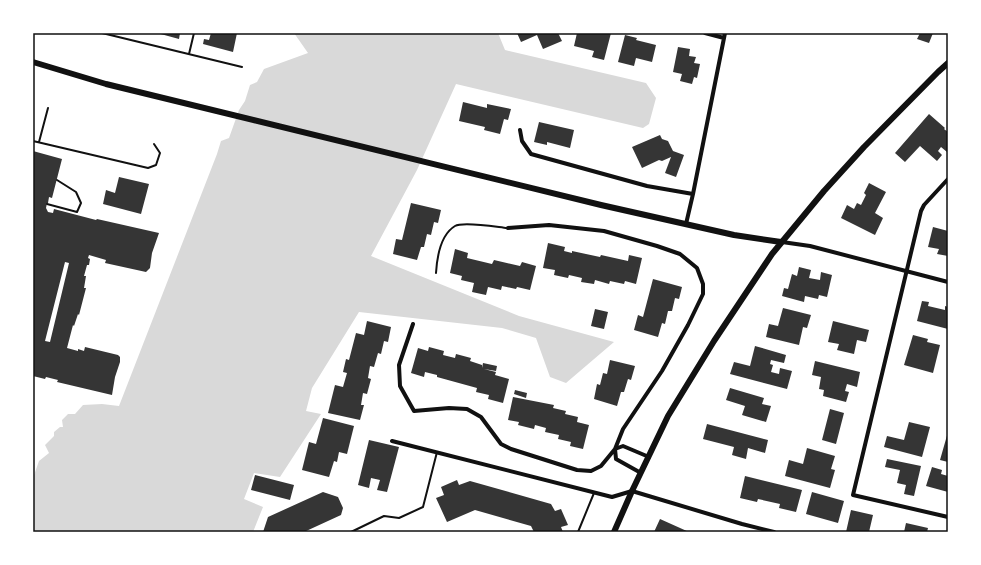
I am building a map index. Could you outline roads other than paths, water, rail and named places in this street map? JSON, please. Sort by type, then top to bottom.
[{"type":"main road","points":[[33,62],[106,84],[442,167],[734,235],[782,242]]},
{"type":"main road","points":[[614,532],[640,473],[668,416],[714,341],[772,254],[824,191],[864,146],[948,63]]},
{"type":"street","points":[[686,224],[725,35],[704,33]]},
{"type":"street","points":[[520,130],[522,141],[532,154],[647,186],[693,194]]},
{"type":"street","points":[[948,180],[924,205],[921,211],[853,495],[948,517]]},
{"type":"street","points":[[413,324],[399,365],[400,386],[414,411],[449,408],[467,409],[481,417],[501,444],[577,470],[591,471],[601,466],[615,448],[623,429],[662,371],[688,325],[703,294],[703,284],[697,268],[680,254],[658,246],[604,231],[549,225],[508,228]]},
{"type":"street","points":[[782,242],[810,246],[948,282]]},
{"type":"street","points":[[392,441],[612,497],[632,491],[774,532]]},
{"type":"street","points":[[615,448],[623,446],[648,457]]},
{"type":"street","points":[[615,448],[616,459],[640,473]]},
{"type":"lane","points":[[102,33],[242,67]]},
{"type":"lane","points":[[189,54],[194,33]]},
{"type":"lane","points":[[39,142],[48,108]]},
{"type":"lane","points":[[33,141],[148,168],[156,165],[160,153],[154,144]]},
{"type":"lane","points":[[47,204],[78,212],[81,203],[76,192],[57,180]]},
{"type":"lane","points":[[436,273],[440,246],[446,234],[456,225],[475,224],[508,228]]},
{"type":"lane","points":[[351,532],[384,516],[399,518],[423,507],[437,452]]},
{"type":"lane","points":[[578,532],[594,493]]}]
